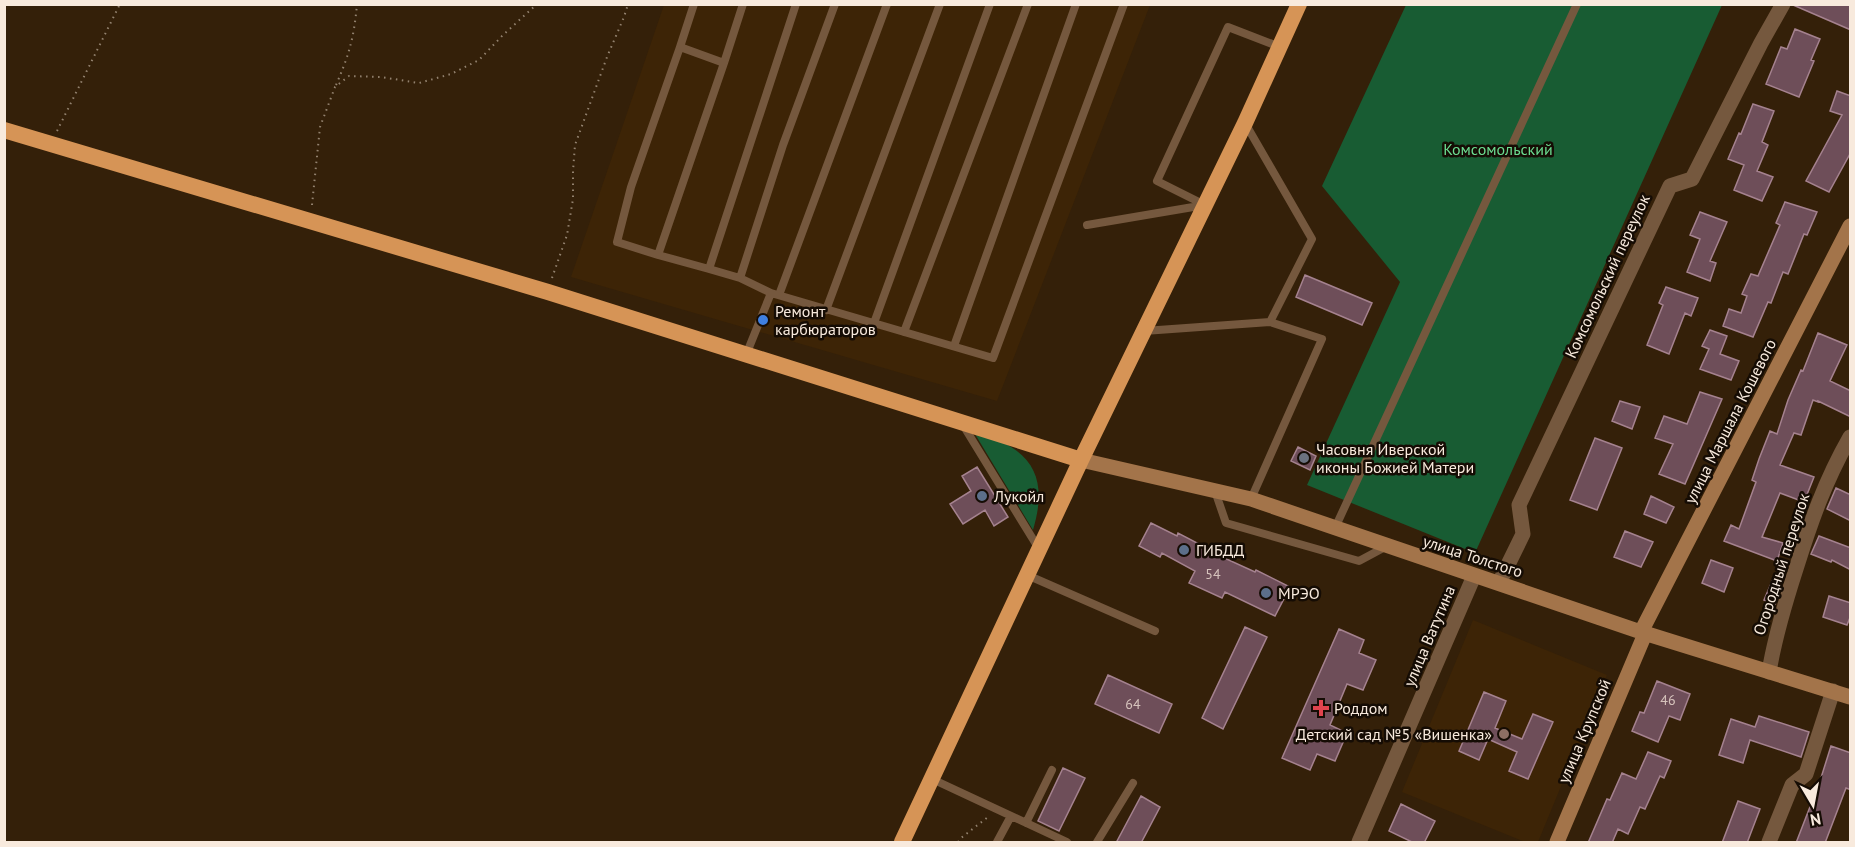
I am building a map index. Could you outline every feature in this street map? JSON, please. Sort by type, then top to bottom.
[{"type":"highway","points":[[903,843],[1081,460],[1245,123],[1299,4]]},
{"type":"highway","points":[[4,130],[548,292],[1081,460]]},
{"type":"main road","name":"улица Маршала Кошевого","points":[[1643,633],[1851,226]]},
{"type":"main road","name":"улица Толстого","points":[[1081,460],[1251,499],[1643,633],[1851,697]]},
{"type":"main road","name":"улица Крупской","points":[[1557,843],[1643,633]]},
{"type":"street","name":"Комсомольский переулок","points":[[1499,583],[1523,534],[1519,506],[1670,186],[1692,179],[1783,4]]},
{"type":"street","name":"Огородный переулок","points":[[1770,672],[1780,618],[1813,513],[1836,461],[1851,437]]},
{"type":"street","name":"улица Ватутина","points":[[1359,843],[1474,576]]},
{"type":"street","points":[[1769,843],[1792,785],[1806,774],[1833,691]]},
{"type":"lane","points":[[694,4],[631,187],[617,242],[740,278],[775,294],[826,310],[993,358],[1124,4]]},
{"type":"lane","points":[[658,255],[743,4]]},
{"type":"lane","points":[[710,269],[796,4]]},
{"type":"lane","points":[[740,278],[783,145],[835,4]]},
{"type":"lane","points":[[746,355],[775,294],[887,4]]},
{"type":"lane","points":[[826,310],[940,4]]},
{"type":"lane","points":[[874,323],[990,4]]},
{"type":"lane","points":[[904,332],[1028,4]]},
{"type":"lane","points":[[954,346],[1076,4]]},
{"type":"lane","points":[[1335,528],[1576,4]]},
{"type":"lane","points":[[1205,204],[1157,181],[1228,27],[1280,47]]},
{"type":"lane","points":[[680,47],[724,63]]},
{"type":"lane","points":[[1245,123],[1311,239],[1270,322]]},
{"type":"lane","points":[[1087,225],[1205,204]]},
{"type":"lane","points":[[1143,332],[1270,322],[1322,339],[1251,499]]},
{"type":"lane","points":[[961,423],[1039,549]]},
{"type":"lane","points":[[1215,491],[1226,523],[1359,561],[1388,546]]},
{"type":"lane","points":[[1028,575],[1155,631]]},
{"type":"lane","points":[[1026,823],[1052,770]]},
{"type":"lane","points":[[932,779],[1067,843]]},
{"type":"lane","points":[[1097,843],[1133,783]]},
{"type":"lane","points":[[997,843],[1011,816]]},
{"type":"path","points":[[50,144],[120,4]]},
{"type":"path","points":[[310,221],[318,164],[320,127],[348,57],[354,33],[357,4]]},
{"type":"path","points":[[335,87],[348,76],[381,77],[420,83],[451,75],[479,60],[503,34],[537,4]]},
{"type":"path","points":[[548,292],[567,235],[573,199],[575,145],[628,4]]},
{"type":"path","points":[[958,843],[961,838],[997,810]]},
{"type":"shaded area","points":[[664,5],[1150,5],[997,401],[571,277]]},
{"type":"shaded area","name":"Детский сад №5 «Вишенка»","points":[[1473,620],[1607,675],[1538,842],[1525,842],[1402,792]]},
{"type":"green space","name":"Комсомольский","points":[[1406,5],[1722,5],[1475,553],[1307,485],[1400,282],[1322,186]]},
{"type":"green space","points":[[975,434],[999,441],[1015,450],[1032,468],[1039,491],[1033,530]]},
{"type":"building","points":[[1851,4],[1851,30],[1793,5]]},
{"type":"building","points":[[1795,29],[1820,39],[1811,60],[1814,61],[1799,97],[1766,84],[1781,47],[1787,49]]},
{"type":"building","points":[[1837,91],[1851,96],[1851,152],[1829,192],[1806,181],[1842,115],[1830,111]]},
{"type":"building","points":[[1753,104],[1774,111],[1762,142],[1768,145],[1757,171],[1773,177],[1762,201],[1734,190],[1744,165],[1728,159]]},
{"type":"building","points":[[1785,202],[1817,212],[1807,235],[1804,234],[1788,274],[1783,272],[1771,303],[1768,302],[1753,337],[1723,326],[1729,309],[1741,313],[1747,296],[1742,294],[1751,274],[1758,276],[1780,225],[1776,223]]},
{"type":"building","points":[[1700,212],[1727,222],[1710,261],[1716,263],[1710,281],[1687,272],[1700,239],[1690,235]]},
{"type":"building","points":[[1305,275],[1372,303],[1362,325],[1296,297]]},
{"type":"building","points":[[1666,287],[1698,298],[1691,316],[1685,313],[1669,354],[1647,345],[1663,305],[1659,303]]},
{"type":"building","points":[[1710,330],[1727,336],[1720,354],[1739,361],[1731,380],[1700,369],[1709,349],[1702,346]]},
{"type":"building","points":[[1818,333],[1847,345],[1830,381],[1851,391],[1851,417],[1813,400],[1801,435],[1794,433],[1780,465],[1814,477],[1804,502],[1780,493],[1762,537],[1783,543],[1777,561],[1724,541],[1731,525],[1739,529],[1756,482],[1752,480],[1770,431],[1777,434],[1788,400],[1801,370],[1803,371]]},
{"type":"building","points":[[1700,392],[1722,399],[1685,484],[1659,474],[1673,444],[1655,438],[1664,416],[1687,424]]},
{"type":"building","points":[[1620,401],[1640,407],[1632,429],[1612,421]]},
{"type":"building","points":[[1595,438],[1622,448],[1597,510],[1570,500]]},
{"type":"building","name":"Часовня Иверской иконы Божией Матери","points":[[1298,447],[1316,456],[1310,470],[1291,461]]},
{"type":"building","name":"Лукойл","points":[[977,467],[1008,517],[994,526],[985,510],[963,524],[950,504],[971,491],[962,476]]},
{"type":"building","points":[[1836,488],[1851,495],[1851,521],[1827,509]]},
{"type":"building","points":[[1651,496],[1674,507],[1666,523],[1644,514]]},
{"type":"building","points":[[1151,523],[1177,536],[1178,533],[1201,545],[1200,547],[1290,587],[1275,616],[1225,592],[1222,598],[1189,583],[1195,571],[1162,553],[1160,557],[1139,546]]},
{"type":"building","points":[[1625,531],[1653,542],[1641,567],[1614,557]]},
{"type":"building","points":[[1819,536],[1851,548],[1851,570],[1832,560],[1831,562],[1811,554]]},
{"type":"building","points":[[1711,560],[1733,568],[1724,592],[1702,583]]},
{"type":"building","points":[[1773,579],[1782,582],[1775,604],[1764,600]]},
{"type":"building","points":[[1829,596],[1851,603],[1851,615],[1847,625],[1823,617]]},
{"type":"building","points":[[1245,627],[1267,637],[1223,729],[1202,718]]},
{"type":"building","name":"Роддом","points":[[1339,629],[1364,640],[1359,653],[1376,660],[1363,690],[1347,684],[1330,725],[1347,733],[1335,761],[1317,754],[1310,770],[1282,758]]},
{"type":"building","points":[[1108,675],[1172,704],[1159,733],[1095,704]]},
{"type":"building","points":[[1657,681],[1690,694],[1680,720],[1669,716],[1658,742],[1632,731],[1640,712],[1644,713]]},
{"type":"building","points":[[1484,692],[1506,701],[1495,728],[1522,739],[1533,714],[1553,722],[1528,779],[1509,771],[1517,752],[1488,739],[1479,760],[1459,751]]},
{"type":"building","points":[[1759,716],[1809,732],[1801,757],[1750,740],[1743,763],[1719,755],[1731,719],[1755,727]]},
{"type":"building","points":[[1831,746],[1851,753],[1851,790],[1846,788],[1825,843],[1796,843],[1820,781]]},
{"type":"building","points":[[1648,752],[1671,761],[1664,778],[1660,776],[1645,809],[1640,807],[1628,834],[1618,829],[1612,843],[1588,843],[1607,799],[1610,800],[1622,773],[1636,779]]},
{"type":"building","points":[[1063,768],[1085,778],[1059,831],[1038,821]]},
{"type":"building","points":[[1141,796],[1160,807],[1141,843],[1116,843]]},
{"type":"building","points":[[1738,801],[1760,809],[1747,843],[1722,843]]},
{"type":"building","points":[[1401,804],[1435,821],[1424,843],[1414,843],[1389,831]]},
{"type":"place","name":"Ремонт карбюраторов","points":[[763,320]]},
{"type":"place","name":"Часовня Иверской иконы Божией Матери","points":[[1304,458]]},
{"type":"place","name":"Лукойл","points":[[982,496]]},
{"type":"place","name":"ГИБДД","points":[[1184,550]]},
{"type":"place","name":"МРЭО","points":[[1266,593]]},
{"type":"place","name":"Роддом","points":[[1321,708]]},
{"type":"place","name":"Детский сад №5 «Вишенка»","points":[[1504,734]]}]
